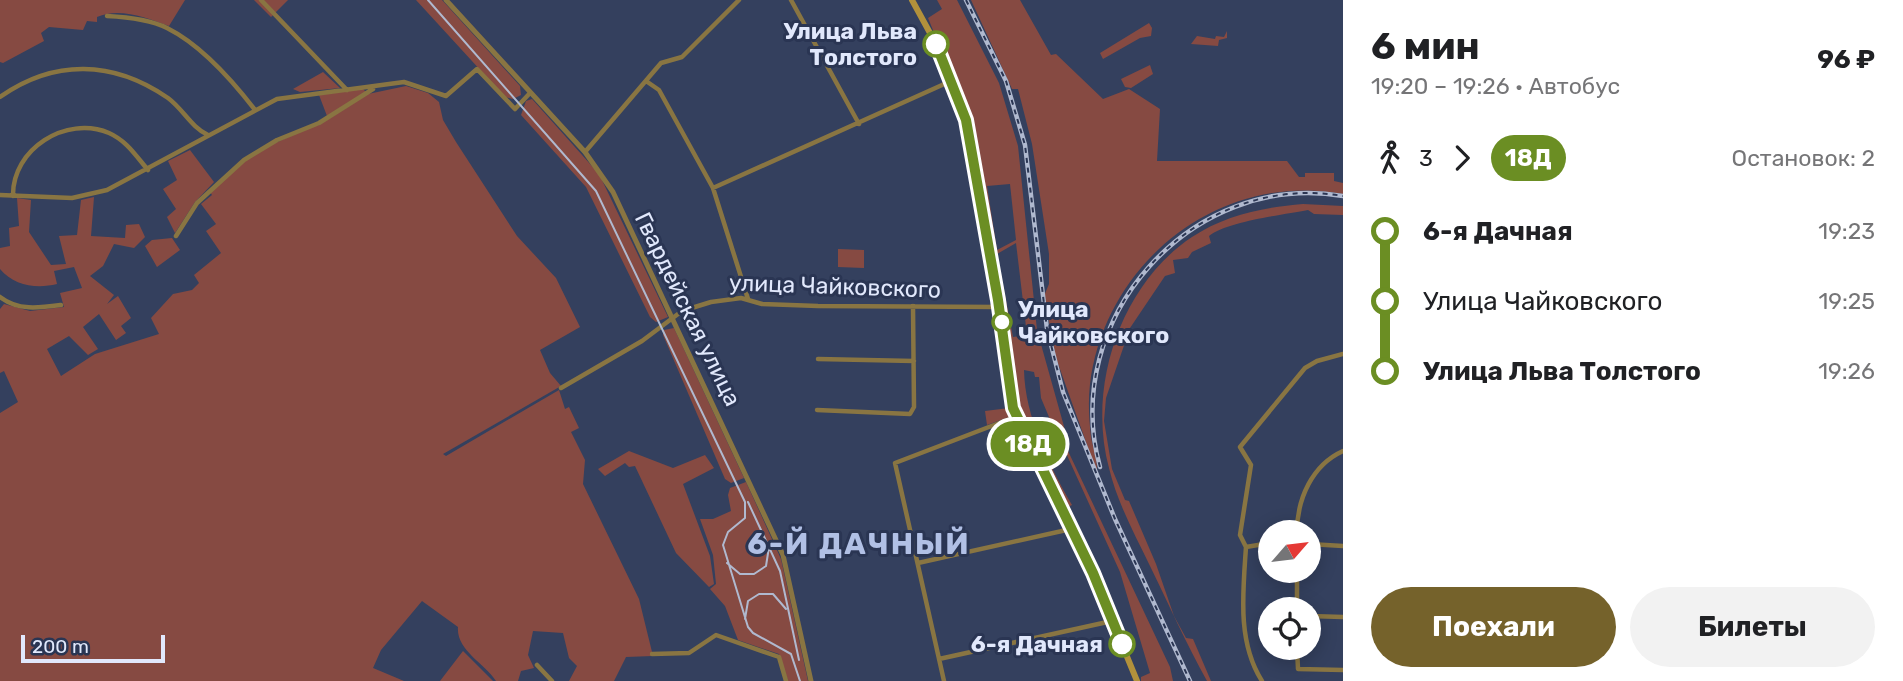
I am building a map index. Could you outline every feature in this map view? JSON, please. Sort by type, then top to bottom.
[{"type":"main road","points":[[912,0],[952,81],[968,129],[1015,417],[1072,529],[1137,681]]},
{"type":"street","points":[[261,0],[348,90]]},
{"type":"street","name":"Гвардейская улица","points":[[446,0],[585,152],[613,192],[783,555],[811,681]]},
{"type":"street","points":[[585,152],[661,63],[682,57],[738,0]]},
{"type":"street","points":[[791,0],[859,124]]},
{"type":"street","points":[[107,16],[146,21],[166,27],[214,65],[255,110]]},
{"type":"street","points":[[0,97],[26,81],[68,68],[117,74],[143,84],[171,100],[199,131],[209,135]]},
{"type":"street","points":[[0,195],[82,197],[116,187],[277,99],[373,89],[404,82],[446,96],[477,69],[515,109],[530,93]]},
{"type":"street","points":[[646,81],[659,90],[713,188],[748,299]]},
{"type":"street","points":[[713,188],[952,81]]},
{"type":"street","points":[[176,236],[197,203],[244,160],[277,140],[319,123],[373,89]]},
{"type":"street","points":[[13,196],[15,173],[28,154],[49,138],[74,128],[90,127],[120,139],[133,150],[148,170]]},
{"type":"street","points":[[0,297],[16,306],[30,309],[61,305]]},
{"type":"street","name":"улица Чайковского","points":[[561,388],[700,304],[731,298],[748,299],[762,304],[999,307]]},
{"type":"street","points":[[817,410],[910,414],[914,407],[913,306]]},
{"type":"street","points":[[1262,681],[1250,663],[1244,643],[1245,547],[1240,535],[1251,465],[1241,451],[1241,441],[1305,368],[1317,360],[1343,354]]},
{"type":"street","points":[[818,359],[914,360]]},
{"type":"street","points":[[944,681],[895,463],[1015,417]]},
{"type":"street","points":[[1298,520],[1310,480],[1325,461],[1343,451]]},
{"type":"street","points":[[918,564],[1072,529]]},
{"type":"street","points":[[1245,547],[1258,545]]},
{"type":"street","points":[[1321,545],[1343,546]]},
{"type":"street","points":[[1321,616],[1343,617]]},
{"type":"street","points":[[939,659],[1113,621]]},
{"type":"street","points":[[653,654],[689,653],[716,635],[779,657],[786,681]]},
{"type":"street","points":[[1297,660],[1297,669],[1343,670]]},
{"type":"street","points":[[537,665],[552,681]]},
{"type":"shaded area","points":[[0,0],[185,0],[169,26],[124,13],[106,14],[97,17],[97,22],[87,21],[83,30],[49,27],[41,33],[44,41],[3,63],[0,62]]},
{"type":"shaded area","points":[[254,0],[288,0],[271,17]]},
{"type":"shaded area","points":[[416,0],[442,0],[520,86],[521,95],[513,99],[505,97]]},
{"type":"shaded area","points":[[937,0],[957,0],[999,83],[1018,146],[1037,330],[1065,430],[1060,434],[1170,667],[1173,681],[1141,681],[1141,677],[1150,673],[1120,572],[1066,453],[1055,435],[1049,434],[1046,425],[1049,417],[1041,398],[1039,377],[1035,377],[1034,372],[1024,370],[1025,388],[1034,423],[1047,457],[1072,505],[1066,508],[1017,407],[971,122],[928,18],[942,9]],"holes":[[[1010,184],[1016,240],[997,250],[987,186]],[[1016,243],[1027,335],[1013,337],[997,254]]]},
{"type":"shaded area","points":[[971,0],[1020,0],[1051,55],[1056,54],[1103,99],[1129,89],[1160,109],[1157,161],[1287,161],[1299,177],[1305,177],[1305,173],[1334,173],[1334,181],[1343,183],[1343,194],[1297,191],[1254,197],[1213,212],[1176,235],[1144,264],[1119,300],[1100,340],[1090,384],[1091,437],[1097,473],[1056,358],[1044,296],[1049,284],[1049,254],[1032,144],[1018,89],[1012,89]]},
{"type":"shaded area","points":[[1149,23],[1152,28],[1151,36],[1140,38],[1103,59],[1100,53]]},
{"type":"shaded area","points":[[1227,31],[1227,38],[1219,40],[1218,46],[1191,44],[1197,36],[1215,39],[1216,36],[1224,37]]},
{"type":"shaded area","points":[[1150,65],[1153,74],[1131,88],[1125,87],[1121,79]]},
{"type":"shaded area","points":[[323,72],[340,88],[300,92],[293,89]]},
{"type":"shaded area","points":[[406,86],[428,93],[439,102],[443,120],[456,142],[517,236],[556,278],[580,327],[540,350],[550,373],[561,386],[443,454],[446,456],[559,390],[565,409],[569,407],[579,428],[571,432],[585,460],[583,484],[639,599],[653,656],[626,657],[614,681],[569,681],[577,666],[569,658],[563,633],[533,631],[528,655],[534,668],[521,671],[518,681],[496,681],[461,643],[458,627],[422,601],[381,650],[373,668],[404,681],[0,681],[0,413],[18,402],[4,371],[0,373],[0,309],[4,304],[30,311],[64,307],[60,293],[82,288],[74,267],[54,271],[57,284],[42,286],[19,283],[0,269],[0,248],[10,246],[9,228],[19,226],[17,198],[31,200],[29,232],[51,265],[66,264],[59,236],[77,235],[81,200],[94,197],[91,236],[125,238],[126,225],[139,224],[145,237],[134,248],[114,244],[103,266],[90,276],[114,295],[107,304],[118,296],[131,318],[121,326],[126,333],[116,340],[99,314],[83,327],[98,349],[88,355],[69,336],[47,349],[61,376],[95,354],[159,334],[151,318],[173,294],[192,290],[199,283],[194,275],[221,253],[206,231],[216,224],[201,204],[212,195],[210,192],[256,152],[319,125],[368,94]]},
{"type":"shaded area","points":[[363,89],[366,92],[327,116],[319,95]]},
{"type":"shaded area","points":[[532,99],[599,174],[668,317],[656,322],[650,317],[586,187],[521,115],[526,101]]},
{"type":"shaded area","points":[[190,150],[214,182],[195,202],[175,233],[167,217],[176,209],[163,189],[177,180],[168,161]]},
{"type":"shaded area","points":[[1303,204],[1343,206],[1343,215],[1314,214],[1308,210],[1242,222],[1209,236],[1211,243],[1192,252],[1188,258],[1173,260],[1175,273],[1165,276],[1130,328],[1106,398],[1104,421],[1112,469],[1156,564],[1174,615],[1112,481],[1103,437],[1107,372],[1115,340],[1128,310],[1167,257],[1205,229],[1260,210]]},
{"type":"shaded area","points":[[172,238],[180,250],[157,267],[145,246],[152,240]]},
{"type":"shaded area","points":[[838,249],[864,250],[864,268],[838,267]]},
{"type":"shaded area","points":[[674,328],[744,478],[731,483],[725,479],[663,335],[664,330]]},
{"type":"shaded area","points":[[1009,408],[1009,417],[987,425],[985,411]]},
{"type":"shaded area","points":[[629,451],[673,468],[705,455],[714,468],[683,484],[710,556],[714,584],[709,587],[676,553],[635,466],[629,467],[625,463],[605,476],[598,469]]},
{"type":"shaded area","points":[[746,482],[781,559],[808,681],[788,681],[779,654],[738,640],[725,606],[710,589],[716,584],[713,555],[700,519],[713,519],[731,511],[728,495],[730,488]]},
{"type":"shaded area","points":[[1175,618],[1186,638],[1193,639],[1211,681],[1207,681]]},
{"type":"shaded area","points":[[463,651],[493,681],[440,681]]},
{"type":"tram line","points":[[428,0],[596,191],[745,502],[745,518],[728,532],[723,545],[748,627],[753,633],[791,654],[800,681]]},
{"type":"tram line","points":[[748,502],[780,571],[799,660]]},
{"type":"tram line","points":[[727,563],[740,574],[754,574],[766,566],[769,547]]},
{"type":"tram line","points":[[745,619],[748,601],[759,594],[773,594],[786,609]]},
{"type":"railway","points":[[966,0],[1006,81],[1025,145],[1047,329],[1063,392],[1115,519],[1190,681]]},
{"type":"railway","points":[[1100,467],[1092,412],[1099,359],[1119,309],[1150,266],[1189,231],[1236,207],[1288,194],[1343,196]]},
{"type":"bus line","name":"18Д","points":[[936,44],[966,120],[998,300],[1013,408],[1019,426],[1093,573],[1122,644]]},
{"type":"place","name":"Улица Льва Толстого","points":[[936,44]]},
{"type":"place","name":"Улица Чайковского","points":[[1002,322]]},
{"type":"place","name":"6-я Дачная","points":[[1122,644]]},
{"type":"district","name":"6-Й ДАЧНЫЙ","points":[[859,544]]}]
